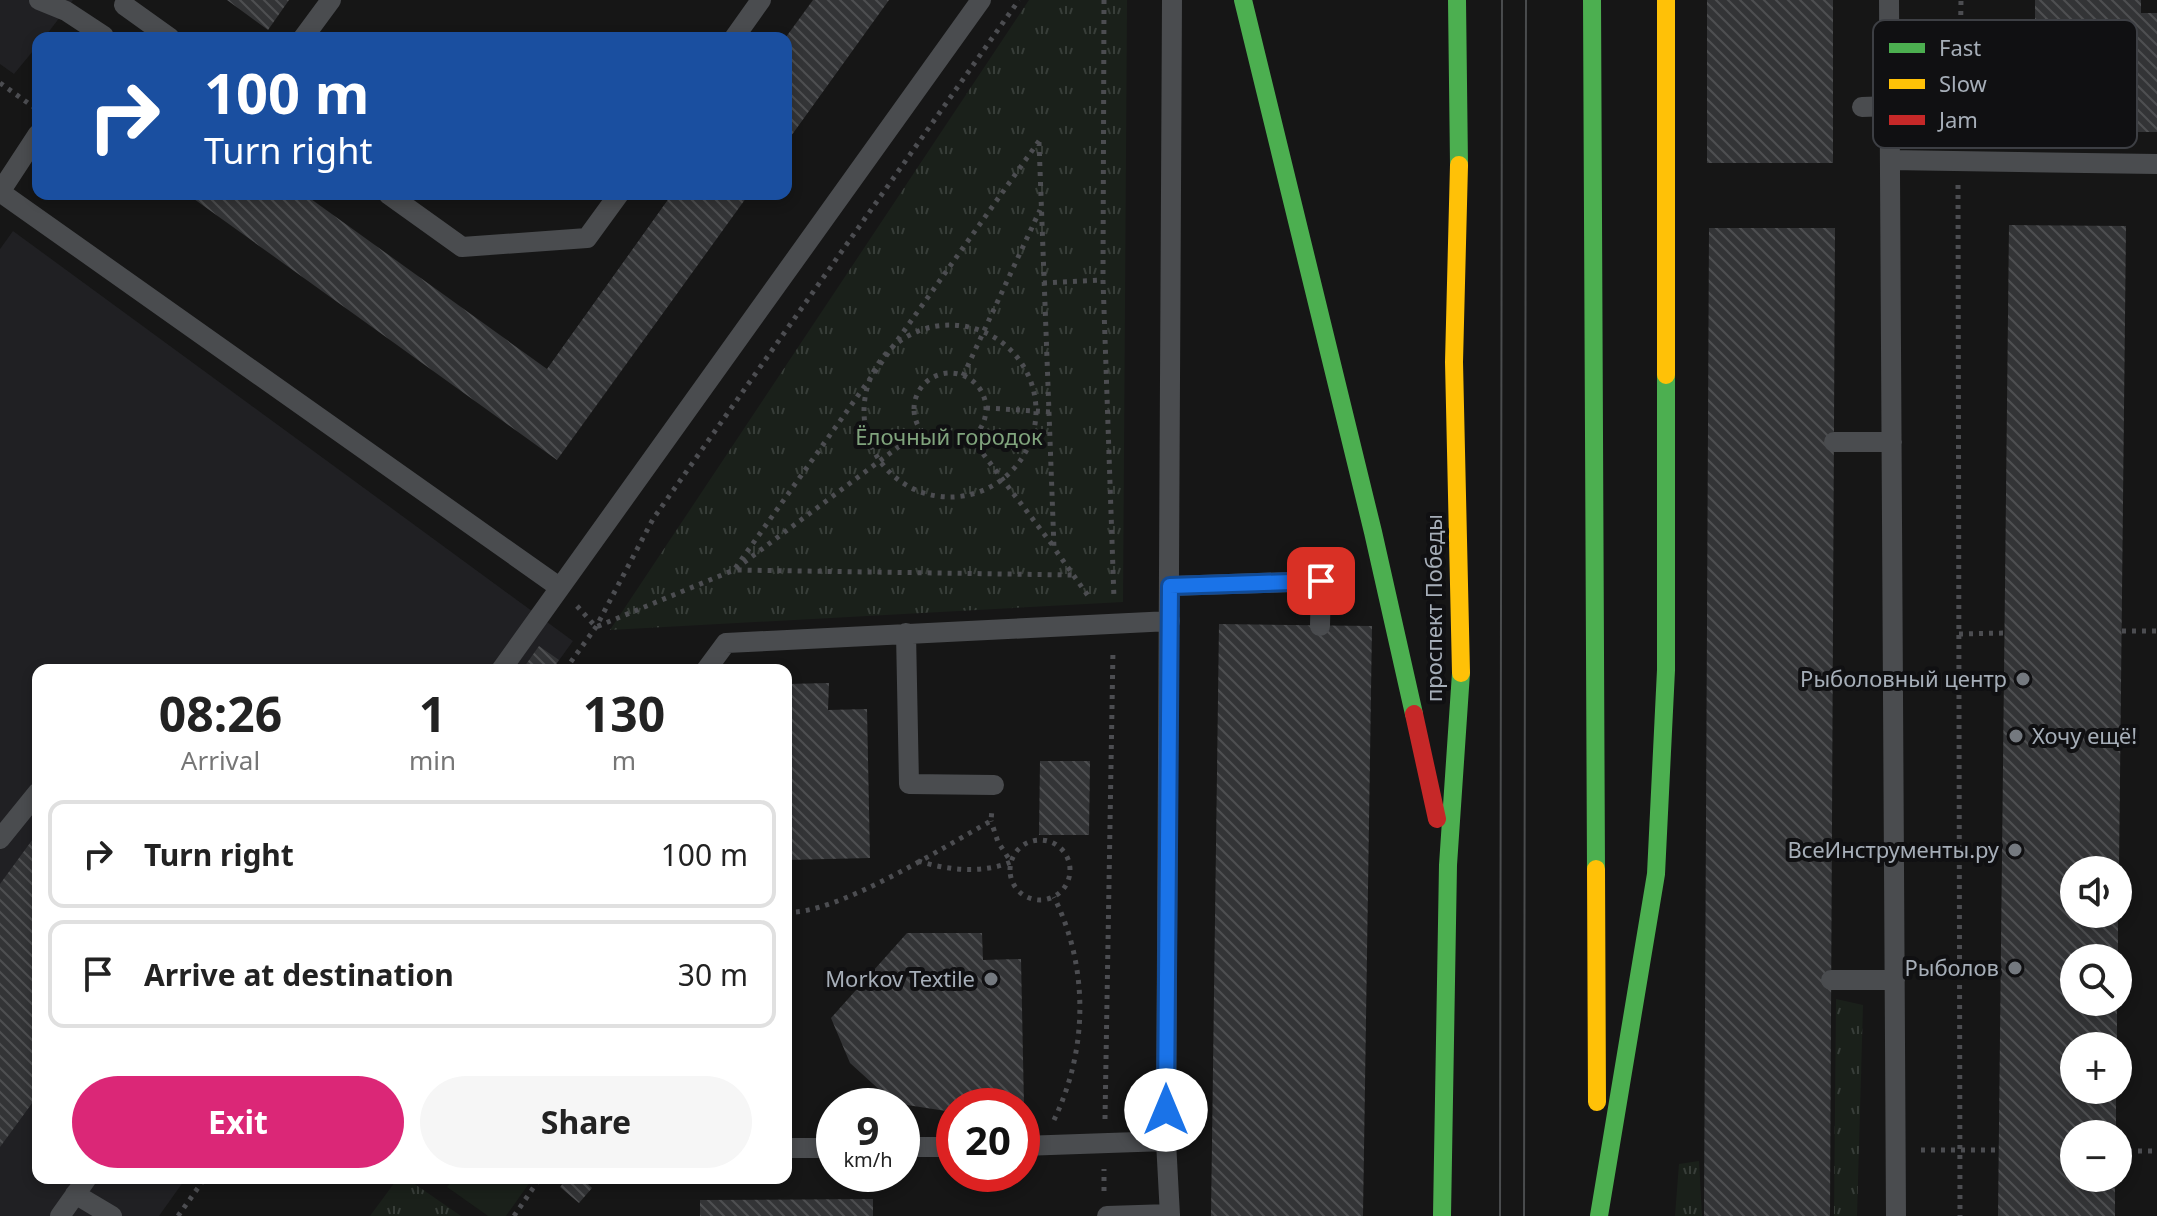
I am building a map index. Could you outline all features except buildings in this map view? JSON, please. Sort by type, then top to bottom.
[{"type":"main road","points":[[1243,0],[1373,532],[1448,865]]},
{"type":"main road","name":"проспект Победы","points":[[1442,1216],[1448,865],[1461,676],[1454,362],[1459,170],[1457,0]]},
{"type":"main road","points":[[1592,0],[1598,1216]]},
{"type":"main road","points":[[1598,1216],[1656,874],[1666,670],[1666,0]]},
{"type":"lane","points":[[39,0],[66,11],[96,32]]},
{"type":"lane","points":[[307,32],[331,0]]},
{"type":"lane","points":[[738,32],[761,0]]},
{"type":"lane","points":[[505,664],[981,0]]},
{"type":"lane","points":[[1107,1216],[1170,1215],[1166,1141],[1172,0]]},
{"type":"lane","points":[[1889,0],[1889,20]]},
{"type":"lane","points":[[106,32],[126,2],[163,32]]},
{"type":"lane","points":[[1862,107],[1873,107]]},
{"type":"lane","points":[[32,143],[0,192],[559,587]]},
{"type":"lane","points":[[1890,148],[1896,1216]]},
{"type":"lane","points":[[1890,160],[2157,164]]},
{"type":"lane","points":[[396,200],[462,247],[587,238],[615,200]]},
{"type":"lane","points":[[1834,442],[1892,442]]},
{"type":"lane","points":[[1170,586],[1321,581],[1320,626]]},
{"type":"lane","points":[[710,664],[726,643],[1170,621]]},
{"type":"lane","points":[[906,633],[909,784],[994,785]]},
{"type":"lane","points":[[0,839],[32,799]]},
{"type":"lane","points":[[1831,980],[1895,980]]},
{"type":"lane","points":[[1040,1145],[1094,1141],[1166,1141]]},
{"type":"lane","points":[[792,1148],[816,1148]]},
{"type":"lane","points":[[60,1216],[81,1186],[112,1216]]},
{"type":"path","points":[[569,664],[596,627],[653,519],[1019,0]]},
{"type":"path","points":[[1961,0],[1961,20]]},
{"type":"path","points":[[0,83],[32,106]]},
{"type":"path","points":[[734,570],[1039,141],[1054,548]]},
{"type":"path","points":[[1958,148],[1960,1216]]},
{"type":"path","points":[[963,376],[1040,209]]},
{"type":"path","points":[[1043,283],[1103,280]]},
{"type":"path","points":[[952,325],[983,332],[999,341],[1022,365],[1030,380],[1036,410],[1028,446],[1002,479],[964,496],[931,495],[901,481],[880,461],[870,442],[864,409],[869,384],[880,362],[904,339],[927,329],[952,325]]},
{"type":"path","points":[[949,373],[963,376],[979,388],[986,408],[980,428],[971,438],[944,444],[931,440],[921,430],[914,410],[920,390],[935,377],[949,373]]},
{"type":"path","points":[[986,408],[1051,412]]},
{"type":"path","points":[[596,627],[734,570],[921,430]]},
{"type":"path","points":[[971,438],[1089,597],[1114,597]]},
{"type":"path","points":[[734,570],[1073,575]]},
{"type":"path","points":[[2122,631],[2157,631]]},
{"type":"path","points":[[1959,634],[2005,633]]},
{"type":"path","points":[[994,785],[991,821],[998,842],[1011,862]]},
{"type":"path","points":[[792,911],[827,907],[991,821]]},
{"type":"path","points":[[1035,840],[1052,841],[1066,852],[1071,869],[1067,885],[1054,897],[1037,900],[1022,894],[1011,880],[1011,862],[1020,847],[1035,840]]},
{"type":"path","points":[[918,861],[966,870],[994,869],[1011,862]]},
{"type":"path","points":[[1040,1135],[1058,1110],[1079,1036],[1081,996],[1074,948],[1054,897]]},
{"type":"path","points":[[1896,1150],[1998,1150]]},
{"type":"path","points":[[2132,1151],[2157,1151]]},
{"type":"path","points":[[178,1216],[201,1184]]},
{"type":"path","points":[[514,1216],[536,1184]]},
{"type":"shaded area","points":[[0,0],[73,0],[49,32],[32,32],[32,52],[14,74],[0,64]]},
{"type":"shaded area","points":[[13,231],[573,641],[556,664],[32,664],[32,1184],[182,1184],[159,1216],[0,1216],[0,249]]},
{"type":"green space","name":"Ёлочный городок","points":[[1029,0],[1127,0],[1123,602],[610,630]]},
{"type":"green space","points":[[1836,999],[1863,1005],[1857,1216],[1834,1216]]},
{"type":"green space","points":[[1699,1161],[1702,1216],[1675,1216],[1679,1164]]},
{"type":"green space","points":[[394,1184],[415,1184],[461,1216],[370,1216]]},
{"type":"green space","points":[[449,1184],[529,1184],[506,1216],[488,1216],[447,1187]]},
{"type":"tram line","points":[[1500,1216],[1502,0]]},
{"type":"tram line","points":[[1524,1216],[1526,0]]},
{"type":"traffic: fast","points":[[1243,0],[1373,532],[1414,714]]},
{"type":"traffic: fast","points":[[1457,0],[1459,165]]},
{"type":"traffic: fast","points":[[1592,0],[1596,869]]},
{"type":"traffic: fast","points":[[1599,1216],[1656,874],[1666,670],[1666,375]]},
{"type":"traffic: fast","points":[[1442,1216],[1448,865],[1461,673]]},
{"type":"traffic: slow","points":[[1666,0],[1666,375]]},
{"type":"traffic: slow","points":[[1459,165],[1454,362],[1461,673]]},
{"type":"traffic: slow","points":[[1596,869],[1597,1102]]},
{"type":"traffic: jam","points":[[1414,714],[1437,819]]},
{"type":"place","name":"Рыболовный центр","points":[[2023,679]]},
{"type":"place","name":"Хочу ещё!","points":[[2016,736]]},
{"type":"place","name":"ВсеИнструменты.ру","points":[[2015,850]]},
{"type":"place","name":"Рыболов","points":[[2015,968]]},
{"type":"place","name":"Morkov Textile","points":[[991,979]]},
{"type":"route","points":[[1166,1110],[1170,586],[1321,581]]}]
